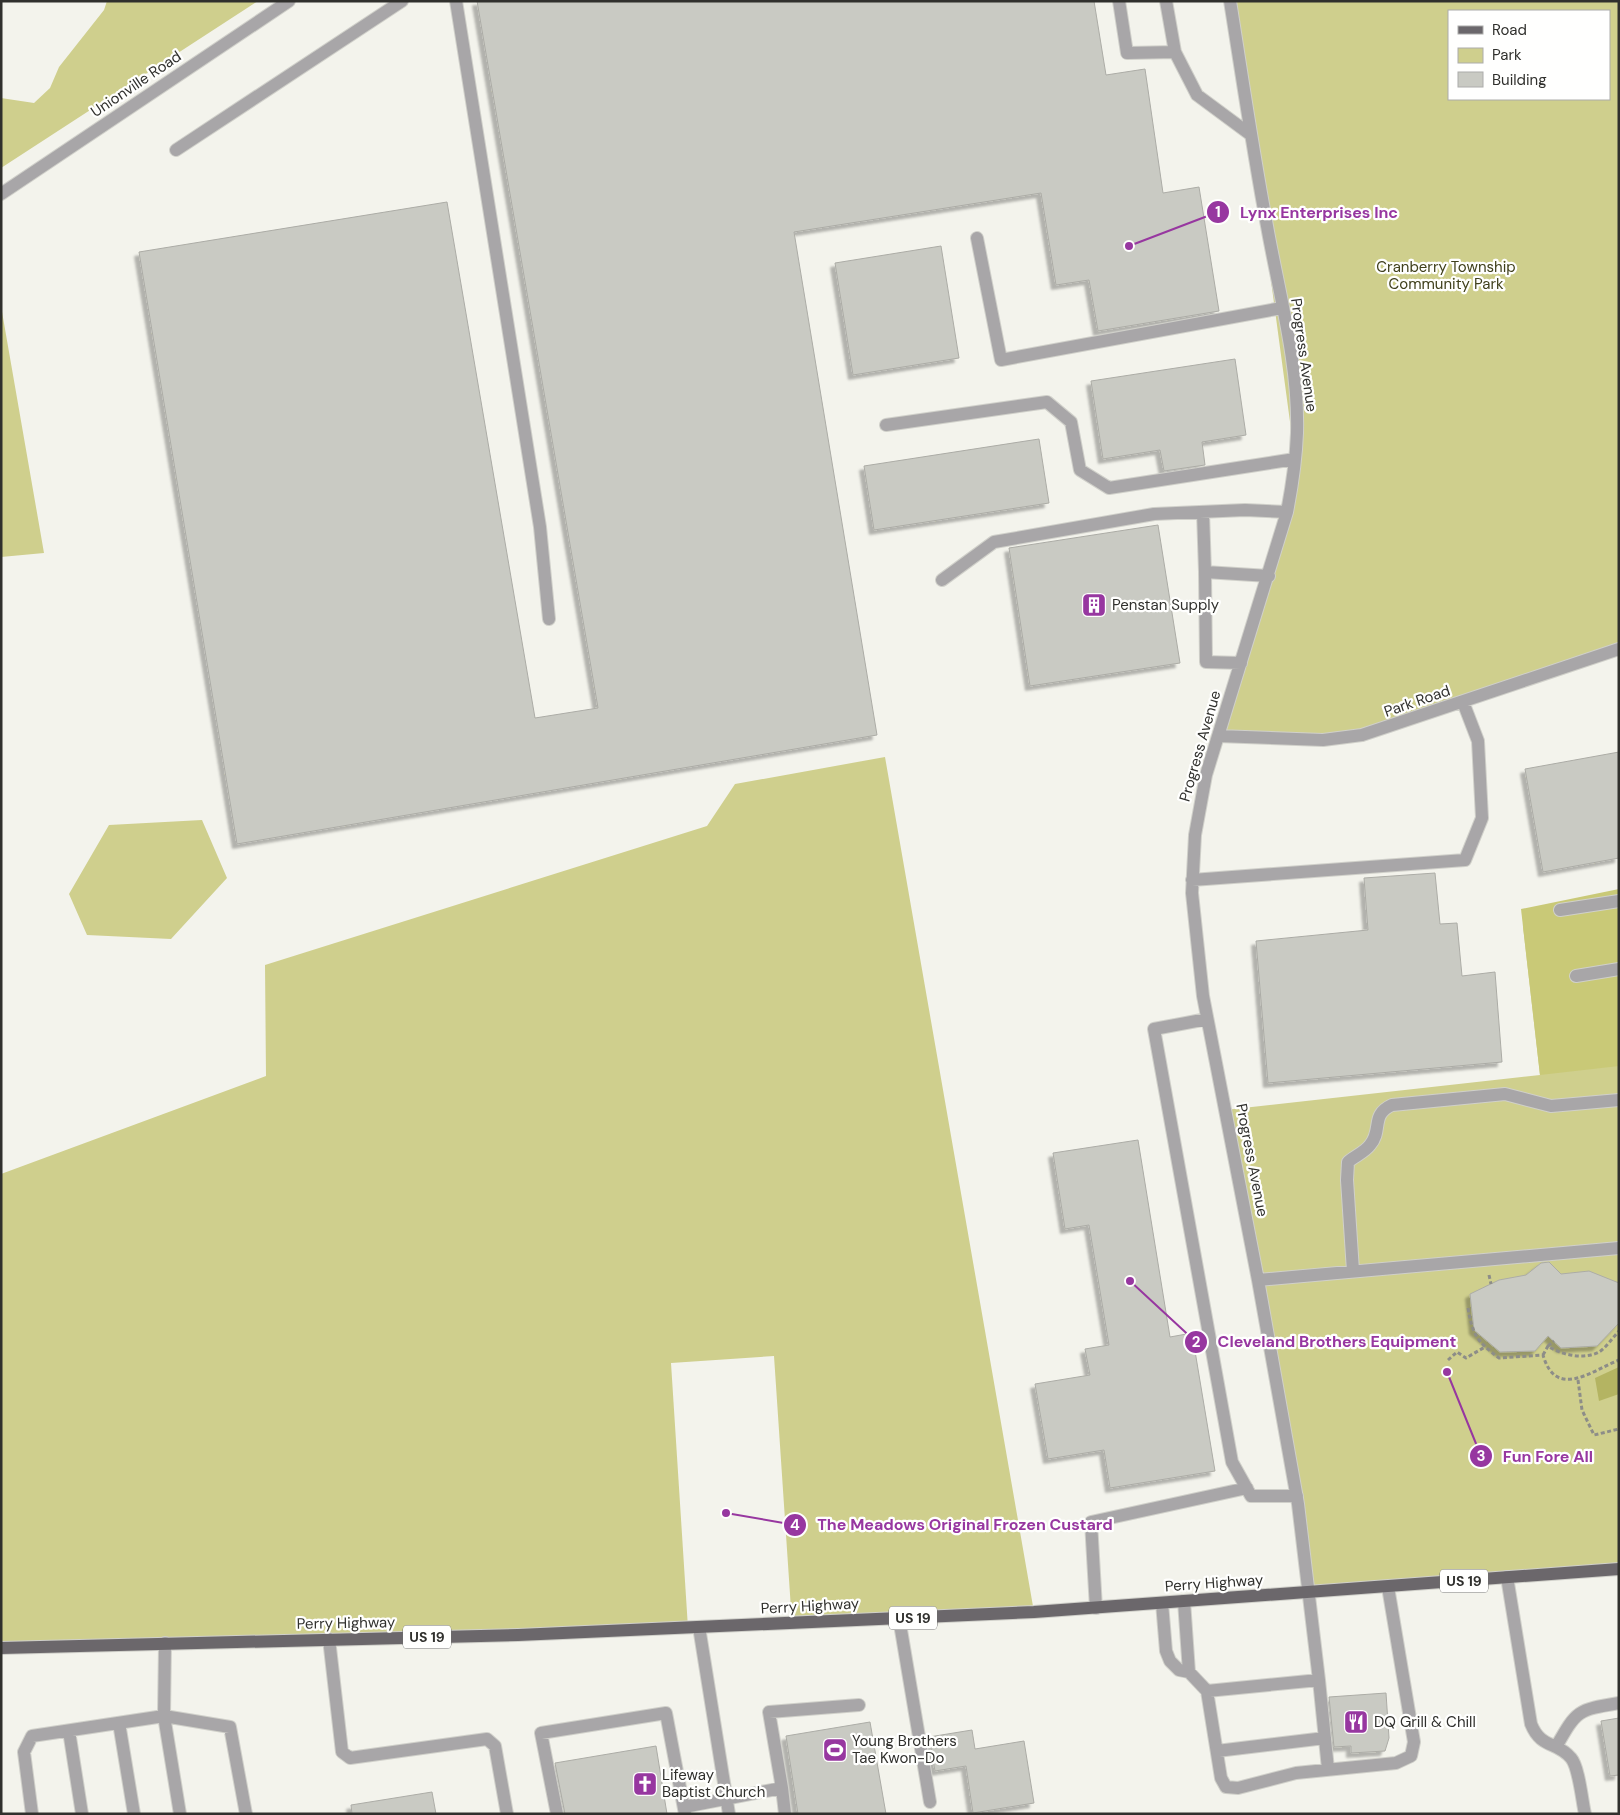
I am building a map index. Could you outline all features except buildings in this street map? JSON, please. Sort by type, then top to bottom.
[{"type":"main road","name":"Perry Highway","points":[[1,1648],[699,1628],[1096,1608],[1619,1568]]},
{"type":"street","name":"Unionville Road","points":[[1,194],[289,1]]},
{"type":"street","points":[[176,150],[402,1]]},
{"type":"street","points":[[456,1],[540,528],[549,619]]},
{"type":"street","points":[[1119,1],[1127,53],[1175,52]]},
{"type":"street","points":[[1166,1],[1175,52],[1197,95],[1251,134]]},
{"type":"street","name":"Progress Avenue","points":[[1230,1],[1251,134],[1282,308],[1296,405],[1295,459],[1287,512],[1269,576],[1218,736],[1200,806],[1192,880],[1198,962],[1207,1020],[1258,1280],[1297,1496],[1320,1680],[1328,1769]]},
{"type":"street","points":[[977,238],[1001,360],[1282,308]]},
{"type":"street","points":[[886,425],[1048,402],[1071,422],[1080,470],[1109,488],[1295,459]]},
{"type":"street","points":[[942,580],[994,542],[1154,514],[1245,510],[1287,512]]},
{"type":"street","points":[[1203,512],[1206,662],[1241,663]]},
{"type":"street","points":[[1205,572],[1269,576]]},
{"type":"street","name":"Park Road","points":[[1218,736],[1343,739],[1380,730],[1619,649]]},
{"type":"street","points":[[1192,880],[1465,860],[1482,818],[1478,741],[1463,702]]},
{"type":"street","points":[[1560,910],[1619,901]]},
{"type":"street","points":[[1576,976],[1619,969]]},
{"type":"street","points":[[1207,1020],[1154,1028],[1232,1462],[1251,1496],[1297,1496]]},
{"type":"street","points":[[1352,1271],[1348,1162],[1373,1142],[1376,1136],[1377,1120],[1383,1109],[1392,1105],[1505,1094],[1551,1106],[1619,1100]]},
{"type":"street","points":[[1258,1280],[1619,1248]]},
{"type":"street","points":[[1096,1608],[1091,1522],[1247,1488]]},
{"type":"street","points":[[1508,1577],[1531,1724],[1536,1736],[1565,1751],[1573,1760],[1585,1814]]},
{"type":"street","points":[[1162,1603],[1168,1658],[1174,1667],[1189,1672],[1207,1691],[1221,1778],[1226,1787],[1238,1788],[1296,1773],[1396,1763],[1411,1756],[1414,1742],[1388,1587]]},
{"type":"street","points":[[1184,1601],[1189,1672]]},
{"type":"street","points":[[899,1618],[930,1802]]},
{"type":"street","points":[[699,1628],[729,1814]]},
{"type":"street","points":[[329,1639],[342,1752],[350,1758],[487,1739],[495,1746],[507,1814]]},
{"type":"street","points":[[165,1643],[164,1716],[180,1814]]},
{"type":"street","points":[[1207,1691],[1320,1680]]},
{"type":"street","points":[[1556,1747],[1577,1714],[1589,1708],[1619,1703]]},
{"type":"street","points":[[786,1814],[769,1712],[859,1705]]},
{"type":"street","points":[[557,1814],[542,1733],[666,1713],[685,1810],[726,1798],[782,1788]]},
{"type":"street","points":[[32,1814],[24,1752],[32,1736],[164,1716],[230,1727],[246,1814]]},
{"type":"street","points":[[119,1723],[134,1814]]},
{"type":"street","points":[[69,1730],[82,1814]]},
{"type":"street","points":[[1217,1751],[1325,1738]]},
{"type":"path","points":[[1468,1308],[1472,1332],[1485,1347],[1499,1358],[1543,1355]]},
{"type":"path","points":[[1548,1346],[1558,1353],[1574,1356],[1599,1352],[1619,1331]]},
{"type":"path","points":[[1554,1341],[1548,1346],[1543,1355],[1546,1366],[1560,1378],[1578,1380],[1619,1360]]},
{"type":"path","points":[[1448,1360],[1457,1352],[1466,1358],[1485,1347]]},
{"type":"path","points":[[1578,1380],[1582,1410],[1594,1435],[1619,1429]]},
{"type":"green space","points":[[107,1],[258,1],[1,168],[1,98],[34,103],[50,88],[59,67],[104,10]]},
{"type":"green space","name":"Cranberry Township Community Park","points":[[1230,1],[1619,1],[1619,651],[1362,735],[1218,736],[1295,459],[1253,147]]},
{"type":"green space","points":[[1,306],[44,553],[1,557]]},
{"type":"green space","points":[[885,757],[1034,1612],[792,1624],[774,1356],[671,1363],[688,1628],[1,1648],[1,1174],[266,1076],[265,965],[707,826],[735,784]]},
{"type":"green space","points":[[202,820],[227,878],[171,939],[87,935],[69,894],[109,825]]},
{"type":"green space","points":[[1619,900],[1619,1569],[1309,1593],[1225,1110],[1540,1075],[1523,927]]},
{"type":"shaded area","points":[[1619,889],[1619,1066],[1540,1075],[1521,909]]},
{"type":"shaded area","points":[[1619,1367],[1619,1394],[1599,1401],[1595,1378]]},
{"type":"place","name":"Lynx Enterprises Inc","points":[[1129,246]]},
{"type":"place","name":"Penstan Supply","points":[[1094,605]]},
{"type":"place","name":"Cleveland Brothers Equipment","points":[[1130,1281]]},
{"type":"place","name":"Fun Fore All","points":[[1447,1372]]},
{"type":"place","name":"The Meadows Original Frozen Custard","points":[[726,1513]]},
{"type":"place","name":"DQ Grill & Chill","points":[[1356,1722]]},
{"type":"place","name":"Young Brothers Tae Kwon-Do","points":[[835,1750]]},
{"type":"place","name":"Lifeway Baptist Church","points":[[645,1784]]}]
